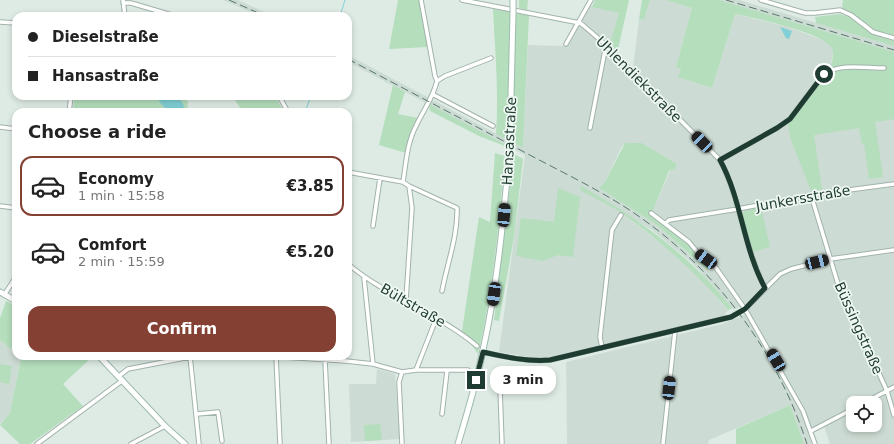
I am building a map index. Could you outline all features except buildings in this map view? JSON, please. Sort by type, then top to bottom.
[{"type":"main road","name":"Hansastraße","points":[[458,444],[483,352],[501,243],[509,158],[513,0]]},
{"type":"main road","points":[[2,294],[12,299]]},
{"type":"main road","points":[[103,360],[165,426],[186,444]]},
{"type":"street","points":[[404,182],[411,139],[415,127],[434,95],[437,81],[421,0]]},
{"type":"street","name":"Uhlendiekstraße","points":[[462,0],[580,23],[606,45],[720,160],[730,179],[755,269],[765,288]]},
{"type":"street","points":[[566,44],[580,23],[591,0]]},
{"type":"street","points":[[761,0],[805,13],[840,10],[851,15],[873,32],[894,38]]},
{"type":"street","points":[[124,12],[123,1],[161,12]]},
{"type":"street","points":[[0,22],[12,23]]},
{"type":"street","points":[[590,128],[606,45]]},
{"type":"street","points":[[437,81],[445,76],[491,58]]},
{"type":"street","points":[[720,160],[790,119],[824,74],[840,68],[884,68]]},
{"type":"street","points":[[434,95],[493,126]]},
{"type":"street","points":[[0,127],[12,128]]},
{"type":"street","points":[[352,173],[404,182],[409,186],[457,208],[450,263],[445,273],[442,291]]},
{"type":"street","points":[[373,226],[380,178]]},
{"type":"street","name":"Junkersstraße","points":[[666,223],[669,220],[738,209],[811,194],[894,184]]},
{"type":"street","points":[[406,300],[412,208],[409,186]]},
{"type":"street","name":"Büssingstraße","points":[[811,194],[838,284],[887,391],[894,415]]},
{"type":"street","points":[[0,206],[12,208]]},
{"type":"street","points":[[651,213],[666,223],[689,242],[698,253],[714,265],[745,309],[776,360],[811,431],[815,444]]},
{"type":"street","points":[[602,348],[600,337],[612,230],[621,215]]},
{"type":"street","points":[[483,352],[502,357],[540,361],[675,331],[731,317],[745,309],[780,274],[830,259],[894,250]]},
{"type":"street","name":"Bültstraße","points":[[352,268],[364,278],[406,300],[462,333],[477,346]]},
{"type":"street","points":[[364,278],[373,364]]},
{"type":"street","points":[[2,294],[12,282]]},
{"type":"street","points":[[416,370],[436,319]]},
{"type":"street","points":[[663,444],[675,331]]},
{"type":"street","points":[[119,376],[128,369],[172,360]]},
{"type":"street","points":[[192,360],[199,444]]},
{"type":"street","points":[[276,360],[280,444]]},
{"type":"street","points":[[329,444],[325,360],[373,364],[402,372],[416,370],[468,370]]},
{"type":"street","points":[[442,414],[447,371]]},
{"type":"street","points":[[402,372],[399,382],[402,444]]},
{"type":"street","points":[[37,444],[123,380]]},
{"type":"street","points":[[500,388],[502,444]]},
{"type":"street","points":[[877,396],[894,388]]},
{"type":"street","points":[[197,414],[218,412],[222,441]]},
{"type":"street","points":[[811,431],[846,413]]},
{"type":"street","points":[[132,444],[165,426]]},
{"type":"shaded area","points":[[223,0],[238,0],[264,12],[251,12]]},
{"type":"shaded area","points":[[650,0],[665,0],[692,8],[676,67],[681,69],[679,77],[712,88],[735,14],[789,27],[827,42],[832,48],[833,54],[829,73],[841,70],[894,71],[894,444],[830,444],[824,426],[808,434],[812,444],[804,444],[790,405],[709,440],[708,444],[567,444],[566,362],[722,324],[744,315],[739,307],[734,310],[692,263],[651,229],[581,190],[622,213],[666,247],[691,269],[729,310],[726,312],[725,317],[548,359],[499,352],[525,155],[352,64],[352,57],[523,148],[528,45],[567,46],[587,5],[619,13],[609,46],[633,69],[639,19],[644,20]],"holes":[[[625,143],[642,143],[677,164],[675,169],[670,171],[652,213],[706,270],[657,225],[599,188],[605,182],[621,148]]]},
{"type":"shaded area","points":[[719,0],[739,0],[894,46],[894,52]]},
{"type":"shaded area","points":[[0,340],[12,350],[12,360],[21,360],[10,413],[0,424]]},
{"type":"shaded area","points":[[377,369],[395,374],[400,439],[351,442],[349,384],[376,384]]},
{"type":"green space","points":[[398,0],[419,0],[428,47],[389,49]]},
{"type":"green space","points":[[519,0],[528,0],[527,10],[519,8]]},
{"type":"green space","points":[[595,0],[629,0],[617,54],[609,46],[619,13],[592,7]]},
{"type":"green space","points":[[642,0],[650,0],[644,20],[639,19]]},
{"type":"green space","points":[[665,0],[719,0],[894,52],[894,119],[875,122],[883,177],[869,179],[864,144],[862,144],[859,128],[814,135],[822,190],[811,191],[791,140],[788,124],[819,84],[833,73],[841,70],[852,69],[885,71],[884,67],[830,68],[833,52],[831,47],[825,41],[787,26],[735,14],[712,88],[678,77],[681,69],[676,67],[692,8]]},
{"type":"green space","points":[[843,0],[894,0],[894,35],[874,30],[842,8]]},
{"type":"green space","points":[[493,9],[529,15],[523,148],[496,134],[497,87]]},
{"type":"green space","points":[[840,14],[849,17],[872,34],[894,41],[894,46],[816,23],[815,17]]},
{"type":"green space","points":[[393,85],[405,92],[398,114],[418,118],[408,141],[406,153],[379,145]]},
{"type":"green space","points":[[74,100],[186,100],[188,102],[187,108],[73,108]]},
{"type":"green space","points":[[235,100],[277,100],[282,108],[240,108]]},
{"type":"green space","points":[[429,104],[510,148],[479,136],[430,111]]},
{"type":"green space","points":[[625,143],[642,143],[677,164],[675,169],[669,171],[652,213],[713,265],[707,270],[657,225],[599,188],[605,182]]},
{"type":"green space","points":[[495,153],[505,156],[492,280],[478,354],[462,331],[479,217],[490,222]]},
{"type":"green space","points":[[514,154],[523,159],[514,237],[499,321],[494,320]]},
{"type":"green space","points":[[581,186],[624,212],[663,240],[699,271],[732,308],[729,310],[692,271],[652,236],[618,211],[580,190]]},
{"type":"green space","points":[[558,188],[580,197],[573,257],[558,255],[543,261],[516,256],[521,218],[554,222]]},
{"type":"green space","points":[[761,207],[770,247],[752,252],[742,216],[744,211]]},
{"type":"green space","points":[[6,301],[12,304],[12,350],[0,340],[0,318]]},
{"type":"green space","points":[[21,360],[89,360],[63,384],[83,406],[30,444],[20,444],[0,425],[10,413]]},
{"type":"green space","points":[[0,364],[12,366],[9,384],[0,382]]},
{"type":"green space","points":[[790,405],[804,444],[736,444],[736,429]]},
{"type":"green space","points":[[380,424],[382,440],[365,441],[364,425]]},
{"type":"water","points":[[780,27],[792,31],[789,39],[786,38]]},
{"type":"water","points":[[181,100],[184,106],[183,108],[166,108],[159,101]]},
{"type":"waterway","points":[[341,12],[345,0]]},
{"type":"waterway","points":[[306,108],[310,100]]},
{"type":"railway","points":[[229,0],[256,12]]},
{"type":"railway","points":[[726,0],[894,50]]},
{"type":"railway","points":[[352,61],[600,192],[628,209],[659,231],[687,255],[713,282],[737,311],[759,342],[778,375],[794,409],[807,444]]},
{"type":"route","points":[[476,380],[483,352],[502,357],[540,361],[550,360],[731,317],[745,309],[765,288],[755,269],[730,179],[720,160],[790,119],[824,74]]}]
